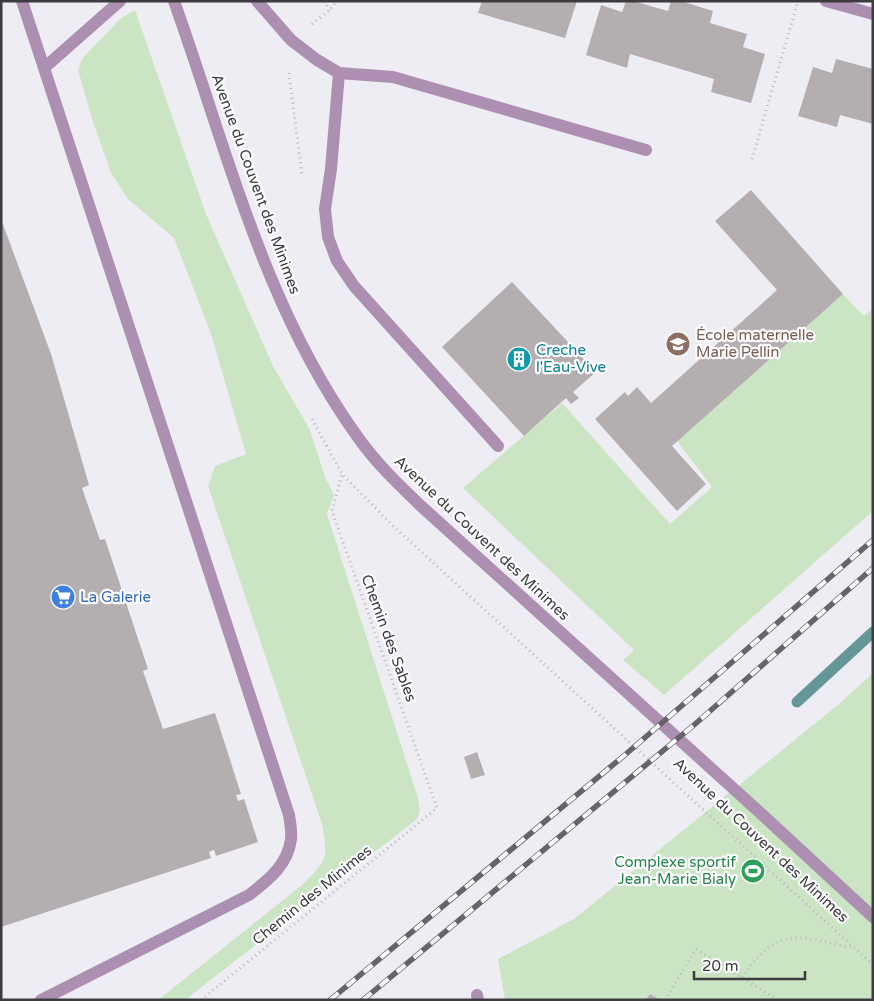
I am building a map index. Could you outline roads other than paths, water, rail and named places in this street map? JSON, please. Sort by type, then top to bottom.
[{"type":"street","points":[[22,1],[289,815],[292,838],[286,857],[272,877],[249,895],[41,1000]]},
{"type":"street","points":[[44,68],[120,1]]},
{"type":"street","name":"Avenue du Couvent des Minimes","points":[[174,1],[241,200],[274,286],[319,378],[357,437],[384,470],[420,506],[756,809],[873,918]]},
{"type":"street","points":[[257,1],[291,40],[317,60],[339,73],[393,77],[646,150]]},
{"type":"street","points":[[826,1],[873,14]]},
{"type":"street","points":[[339,73],[332,169],[325,209],[328,237],[337,261],[354,286],[498,446]]},
{"type":"waterway","points":[[797,702],[873,632]]},
{"type":"railway","points":[[330,1000],[626,754],[873,540]]},
{"type":"railway","points":[[363,1000],[694,725],[873,568]]},
{"type":"place","name":"École maternelle Marie Pellin","points":[[678,344]]},
{"type":"place","name":"Creche l'Eau-Vive","points":[[519,359]]},
{"type":"place","name":"La Galerie","points":[[63,597]]},
{"type":"place","name":"Complexe sportif Jean-Marie Bialy","points":[[753,871]]}]
